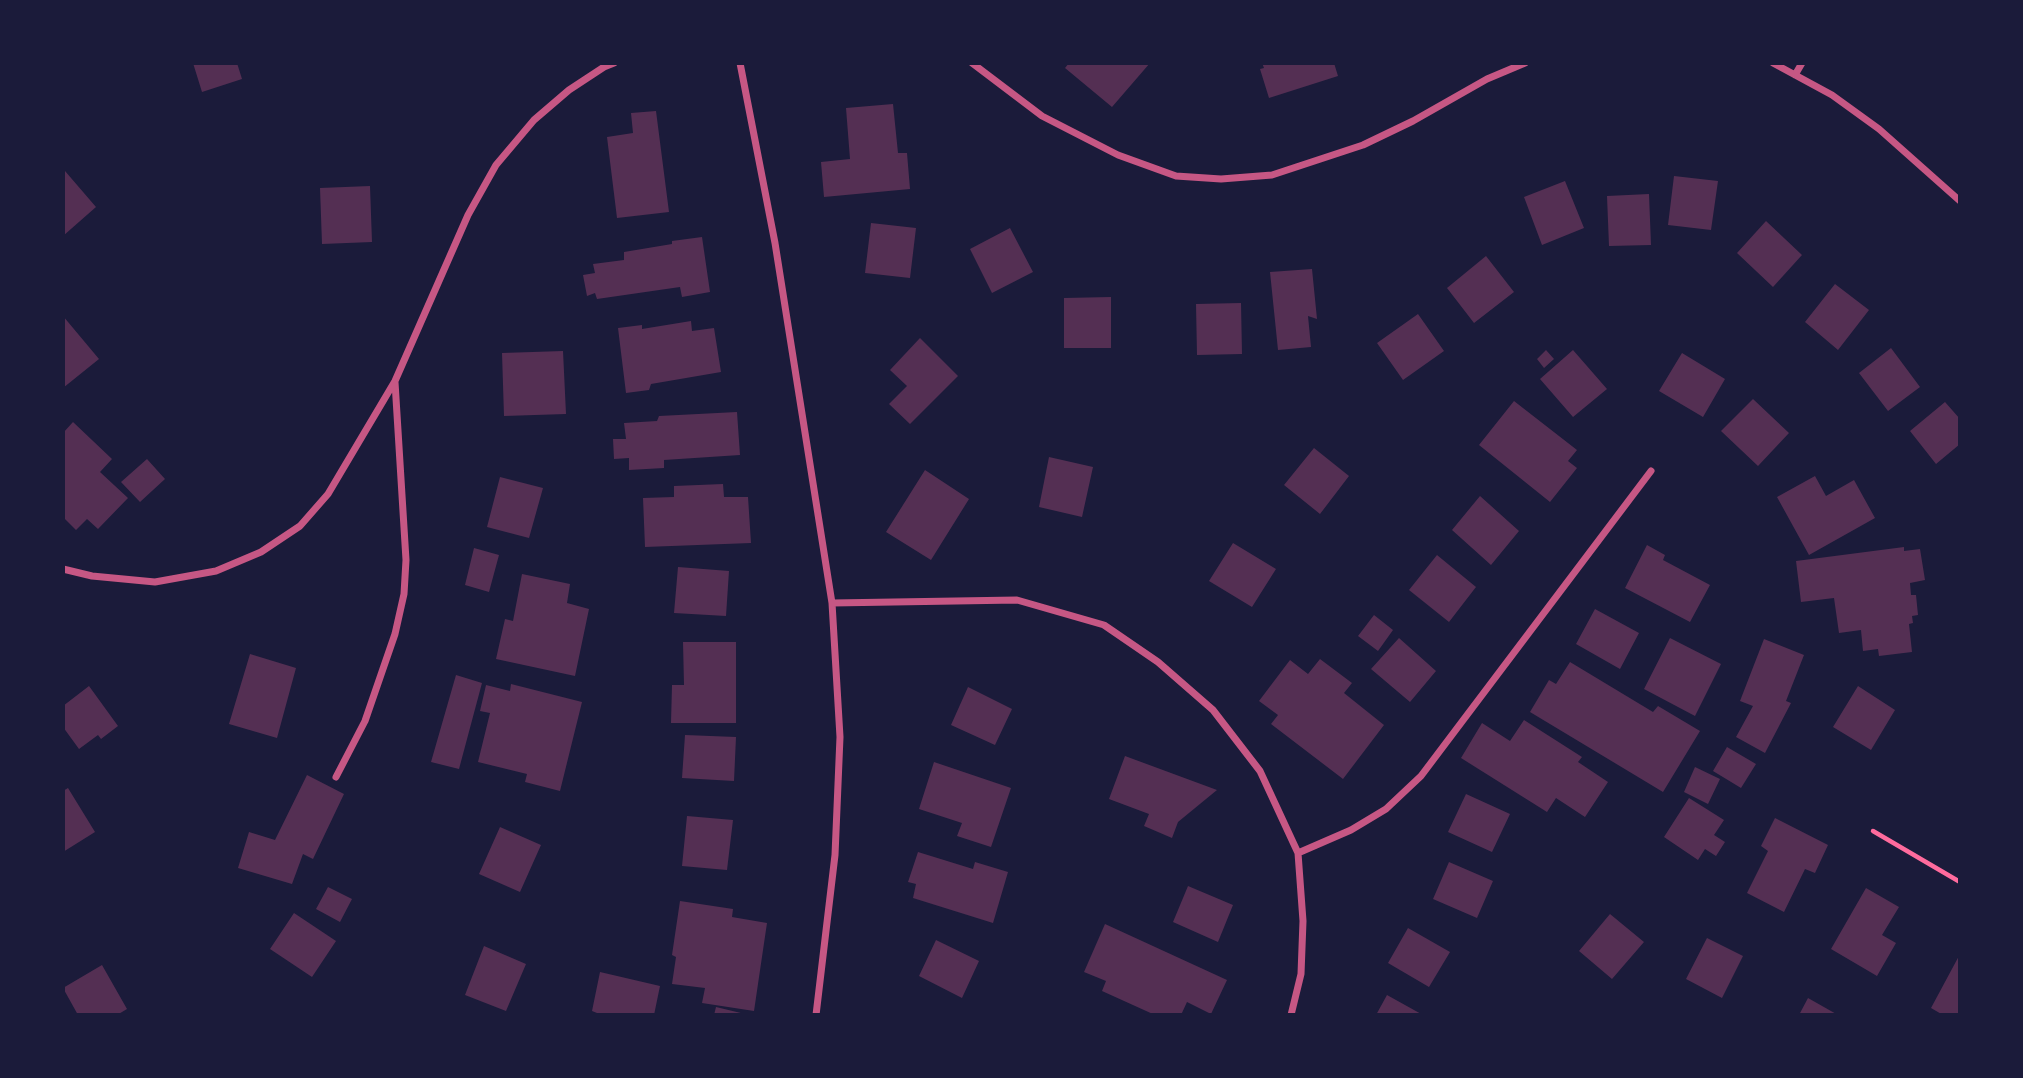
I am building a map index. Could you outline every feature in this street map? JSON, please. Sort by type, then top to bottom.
[{"type":"street","points":[[63,569],[92,576],[155,582],[216,571],[261,552],[300,526],[328,494],[395,381],[468,215],[496,165],[534,120],[560,97],[614,63]]},
{"type":"street","points":[[740,63],[775,243],[832,603],[840,737],[835,855],[816,1015]]},
{"type":"street","points":[[972,63],[1042,116],[1118,155],[1177,176],[1221,179],[1272,174],[1314,163],[1363,145],[1413,121],[1487,79],[1525,63]]},
{"type":"street","points":[[1773,63],[1832,95],[1879,129],[1960,201]]},
{"type":"street","points":[[1795,75],[1802,63]]},
{"type":"street","points":[[336,777],[365,720],[395,634],[404,594],[406,560],[395,381]]},
{"type":"street","points":[[1298,853],[1351,830],[1386,809],[1421,776],[1651,471]]},
{"type":"street","points":[[832,603],[1017,600],[1104,625],[1158,662],[1213,710],[1260,771],[1298,853],[1303,921],[1301,974],[1291,1015]]},
{"type":"path","points":[[1873,831],[1960,882]]},
{"type":"building","points":[[193,63],[237,63],[242,79],[202,92]]},
{"type":"building","points":[[1069,63],[1150,63],[1112,107],[1065,68]]},
{"type":"building","points":[[1262,63],[1334,63],[1338,76],[1269,98],[1260,69],[1264,68]]},
{"type":"building","points":[[893,104],[898,153],[907,153],[910,189],[824,197],[821,162],[850,159],[846,108]]},
{"type":"building","points":[[656,111],[669,212],[617,218],[607,137],[633,133],[631,113]]},
{"type":"building","points":[[65,171],[96,207],[63,236],[63,174]]},
{"type":"building","points":[[1674,176],[1718,181],[1711,230],[1668,225]]},
{"type":"building","points":[[1565,181],[1584,228],[1542,245],[1524,197]]},
{"type":"building","points":[[370,186],[372,242],[322,244],[320,188]]},
{"type":"building","points":[[1649,194],[1651,245],[1609,246],[1607,196]]},
{"type":"building","points":[[1766,221],[1802,255],[1773,287],[1737,253]]},
{"type":"building","points":[[871,223],[916,228],[910,278],[865,273]]},
{"type":"building","points":[[1010,228],[1033,272],[992,293],[970,249]]},
{"type":"building","points":[[702,237],[710,292],[682,297],[680,287],[597,299],[595,293],[587,296],[583,275],[595,273],[593,264],[624,260],[624,252]]},
{"type":"building","points":[[1486,256],[1514,292],[1474,323],[1447,288]]},
{"type":"building","points":[[1312,269],[1317,319],[1308,316],[1311,347],[1278,350],[1270,272]]},
{"type":"building","points":[[1835,284],[1869,310],[1838,350],[1805,322]]},
{"type":"building","points":[[1111,297],[1111,348],[1064,348],[1064,298]]},
{"type":"building","points":[[1241,303],[1242,354],[1197,355],[1196,304]]},
{"type":"building","points":[[1418,314],[1444,351],[1403,380],[1377,343]]},
{"type":"building","points":[[63,316],[99,359],[63,388]]},
{"type":"building","points":[[691,321],[692,331],[714,328],[721,372],[651,384],[649,390],[626,393],[618,328],[642,325],[642,329]]},
{"type":"building","points":[[920,338],[958,376],[910,424],[889,404],[907,386],[890,370]]},
{"type":"building","points":[[1891,348],[1920,387],[1888,411],[1859,373]]},
{"type":"building","points":[[1546,350],[1554,359],[1544,368],[1537,359]]},
{"type":"building","points":[[1573,350],[1607,389],[1573,417],[1540,379]]},
{"type":"building","points":[[563,351],[566,414],[504,416],[502,353]]},
{"type":"building","points":[[1682,353],[1725,379],[1703,417],[1659,391]]},
{"type":"building","points":[[1753,399],[1789,433],[1758,466],[1721,431]]},
{"type":"building","points":[[1514,401],[1577,450],[1568,461],[1577,468],[1550,502],[1479,445]]},
{"type":"building","points":[[1945,402],[1960,419],[1960,444],[1936,464],[1910,431]]},
{"type":"building","points":[[737,412],[740,455],[664,460],[664,468],[629,470],[629,458],[614,459],[613,439],[626,439],[624,423],[657,421],[659,416]]},
{"type":"building","points":[[73,422],[112,459],[100,472],[128,498],[98,529],[87,519],[76,530],[63,517],[63,433]]},
{"type":"building","points":[[1314,448],[1349,476],[1320,514],[1284,485]]},
{"type":"building","points":[[1049,457],[1093,467],[1082,517],[1039,507]]},
{"type":"building","points":[[147,459],[165,479],[140,502],[121,482]]},
{"type":"building","points":[[925,470],[969,499],[931,560],[886,532]]},
{"type":"building","points":[[1815,476],[1826,496],[1854,480],[1875,518],[1809,555],[1777,497]]},
{"type":"building","points":[[500,477],[543,488],[529,538],[487,527]]},
{"type":"building","points":[[723,484],[724,497],[748,497],[751,543],[645,547],[643,498],[674,497],[674,486]]},
{"type":"building","points":[[1480,496],[1519,531],[1491,565],[1452,530]]},
{"type":"building","points":[[1233,543],[1276,569],[1252,607],[1209,581]]},
{"type":"building","points":[[1647,545],[1665,555],[1663,560],[1710,585],[1690,622],[1625,588]]},
{"type":"building","points":[[1904,547],[1904,551],[1920,549],[1925,580],[1910,583],[1911,595],[1916,595],[1918,615],[1912,616],[1913,623],[1909,624],[1912,652],[1879,656],[1878,649],[1863,651],[1861,630],[1839,633],[1834,598],[1801,602],[1796,561]]},
{"type":"building","points":[[474,548],[499,555],[489,592],[465,585]]},
{"type":"building","points":[[1437,555],[1476,587],[1449,622],[1409,590]]},
{"type":"building","points":[[678,567],[729,571],[726,616],[674,613]]},
{"type":"building","points":[[522,574],[570,584],[567,603],[589,609],[575,676],[496,659],[505,619],[513,621]]},
{"type":"building","points":[[1595,609],[1639,633],[1620,669],[1576,644]]},
{"type":"building","points":[[1374,615],[1393,630],[1378,651],[1358,636]]},
{"type":"building","points":[[1399,638],[1436,671],[1410,702],[1371,669]]},
{"type":"building","points":[[1670,638],[1721,664],[1695,716],[1644,689]]},
{"type":"building","points":[[1764,639],[1804,655],[1786,701],[1791,703],[1765,753],[1736,737],[1753,706],[1740,701]]},
{"type":"building","points":[[683,642],[736,642],[736,723],[671,723],[672,685],[684,685]]},
{"type":"building","points":[[250,654],[296,668],[277,738],[229,724]]},
{"type":"building","points":[[1320,659],[1352,683],[1344,693],[1384,725],[1343,779],[1271,724],[1278,715],[1259,701],[1290,660],[1308,674]]},
{"type":"building","points":[[1570,662],[1653,712],[1658,706],[1700,731],[1663,792],[1530,712],[1549,680],[1556,684]]},
{"type":"building","points":[[456,675],[482,683],[459,769],[431,762]]},
{"type":"building","points":[[511,684],[582,702],[560,791],[525,782],[527,774],[478,762],[490,713],[480,711],[486,685],[510,691]]},
{"type":"building","points":[[89,686],[118,726],[101,739],[98,735],[79,749],[63,727],[63,706]]},
{"type":"building","points":[[1858,686],[1895,710],[1871,750],[1833,727]]},
{"type":"building","points":[[968,687],[1012,709],[995,745],[951,725]]},
{"type":"building","points":[[1524,720],[1582,757],[1578,762],[1608,782],[1585,817],[1556,798],[1547,812],[1461,758],[1482,723],[1510,741]]},
{"type":"building","points":[[685,735],[736,737],[734,781],[682,778]]},
{"type":"building","points":[[1727,747],[1756,764],[1741,788],[1713,771]]},
{"type":"building","points":[[1125,756],[1217,790],[1178,822],[1172,838],[1144,826],[1149,814],[1109,799]]},
{"type":"building","points":[[934,762],[1011,788],[991,847],[957,836],[962,823],[919,809]]},
{"type":"building","points":[[1695,767],[1720,779],[1708,804],[1684,792]]},
{"type":"building","points":[[307,775],[344,794],[313,859],[303,854],[292,884],[238,868],[249,832],[275,840]]},
{"type":"building","points":[[68,788],[95,832],[63,852],[63,791]]},
{"type":"building","points":[[1466,794],[1510,814],[1492,852],[1448,832]]},
{"type":"building","points":[[1689,798],[1724,820],[1714,835],[1725,842],[1716,856],[1705,849],[1698,860],[1664,837]]},
{"type":"building","points":[[687,816],[733,820],[727,870],[682,866]]},
{"type":"building","points":[[1775,818],[1828,845],[1815,873],[1805,869],[1784,912],[1747,893],[1768,851],[1761,846]]},
{"type":"building","points":[[500,827],[541,845],[520,892],[479,874]]},
{"type":"building","points":[[918,852],[973,869],[975,862],[1008,872],[993,923],[913,898],[916,884],[908,882]]},
{"type":"building","points":[[1449,862],[1493,881],[1477,918],[1433,899]]},
{"type":"building","points":[[1188,886],[1233,905],[1218,942],[1173,922]]},
{"type":"building","points":[[328,887],[352,899],[340,922],[316,909]]},
{"type":"building","points":[[1866,888],[1899,907],[1882,935],[1896,943],[1877,976],[1831,949]]},
{"type":"building","points":[[680,901],[733,909],[732,917],[767,923],[754,1011],[702,1003],[705,988],[672,984],[676,957],[672,955]]},
{"type":"building","points":[[294,913],[336,941],[312,977],[270,949]]},
{"type":"building","points":[[1610,914],[1644,942],[1612,979],[1579,951]]},
{"type":"building","points":[[1105,924],[1227,980],[1211,1014],[1187,1002],[1181,1015],[1155,1015],[1102,991],[1106,981],[1084,972]]},
{"type":"building","points":[[1408,928],[1450,952],[1429,987],[1388,963]]},
{"type":"building","points":[[1707,938],[1743,956],[1722,998],[1686,979]]},
{"type":"building","points":[[936,940],[979,961],[962,998],[919,976]]},
{"type":"building","points":[[484,946],[526,964],[506,1011],[465,995]]},
{"type":"building","points":[[1960,954],[1960,1015],[1943,1015],[1931,1008]]},
{"type":"building","points":[[102,965],[127,1009],[117,1015],[78,1015],[63,988]]},
{"type":"building","points":[[600,972],[660,986],[654,1015],[602,1015],[592,1011]]},
{"type":"building","points":[[1387,995],[1423,1015],[1376,1015]]},
{"type":"building","points":[[1808,998],[1838,1015],[1799,1015]]},
{"type":"building","points":[[716,1007],[745,1014],[714,1015]]}]
